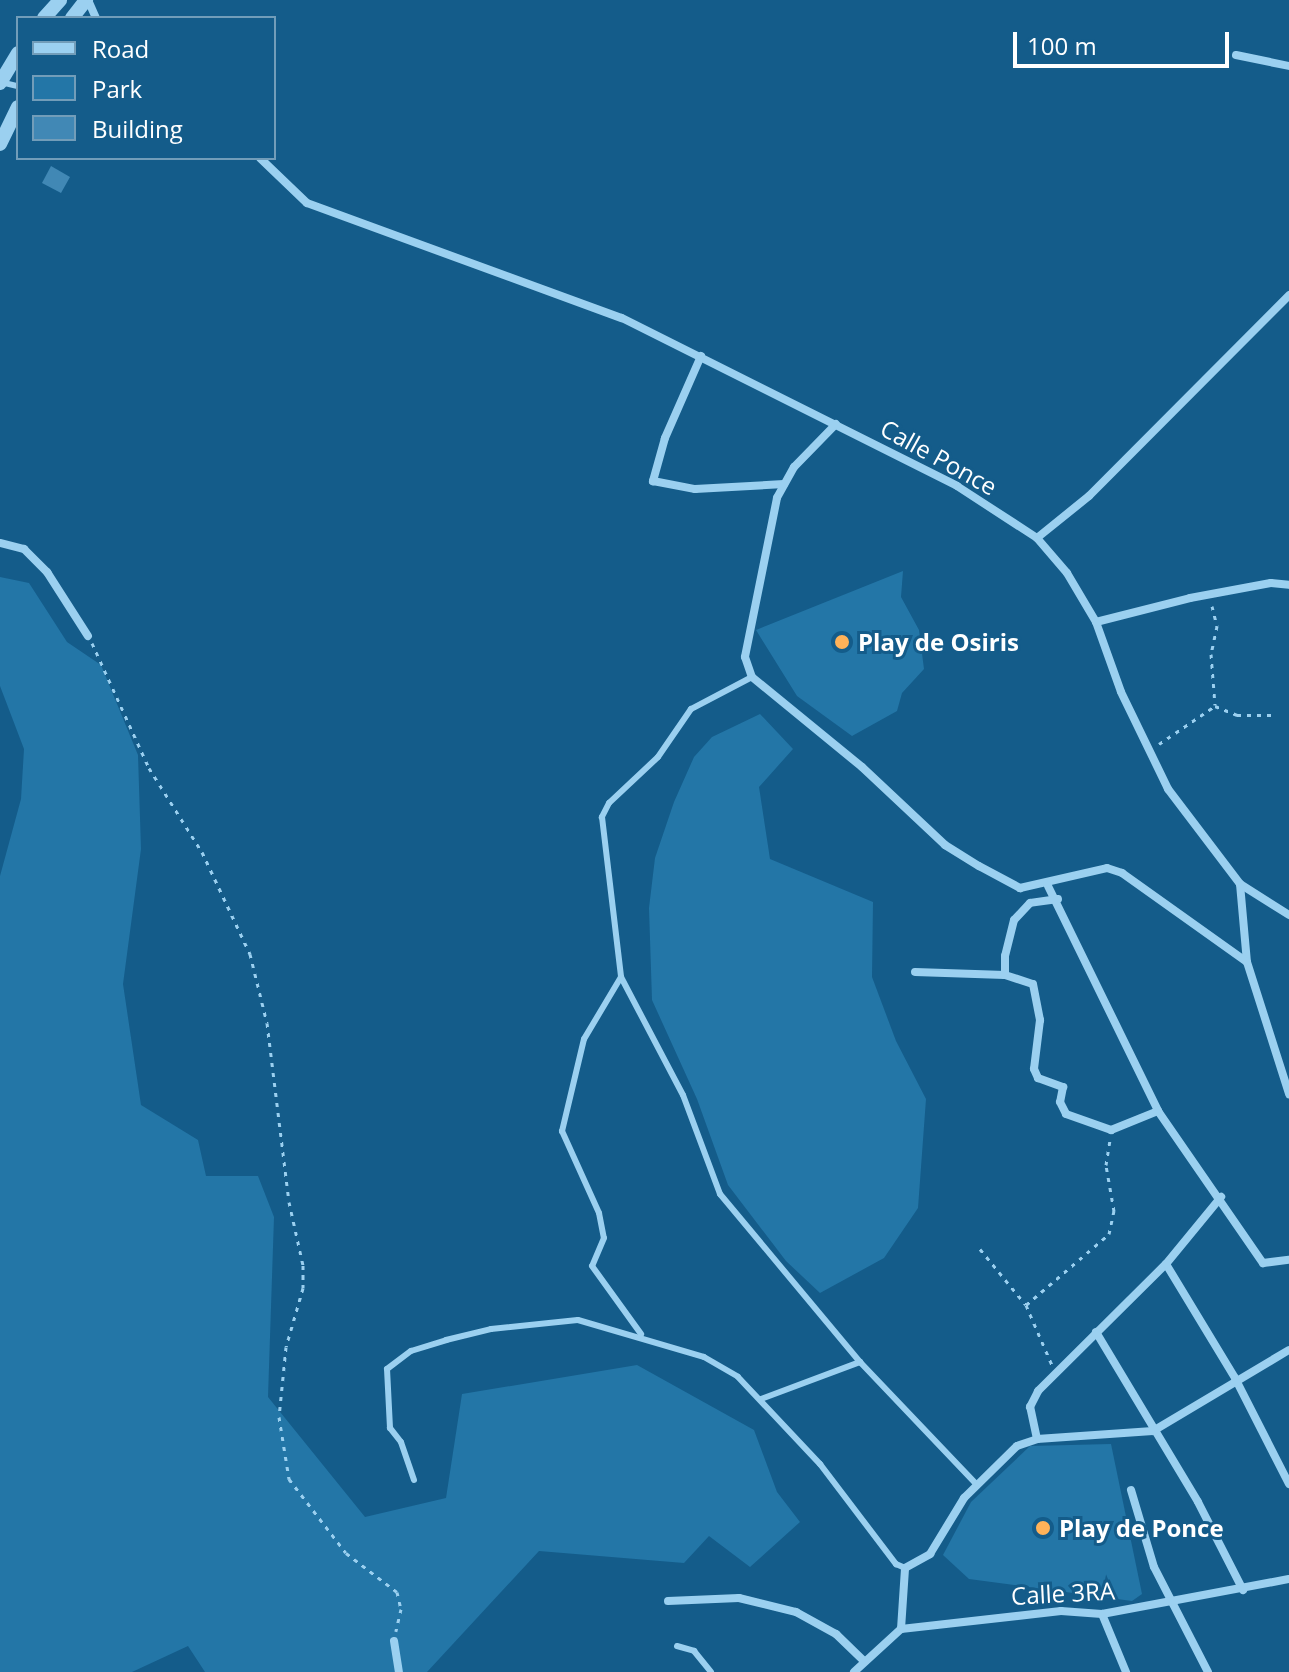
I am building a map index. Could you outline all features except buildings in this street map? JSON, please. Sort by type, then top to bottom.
[{"type":"street","points":[[46,16],[60,0]]},
{"type":"street","points":[[74,16],[87,0]]},
{"type":"street","points":[[1236,55],[1289,66]]},
{"type":"street","points":[[0,83],[16,56]]},
{"type":"street","points":[[0,144],[16,111]]},
{"type":"street","name":"Calle Ponce","points":[[262,160],[307,203],[334,216],[622,318],[957,486],[1037,538],[1067,573],[1096,622],[1168,789],[1240,884]]},
{"type":"street","points":[[1037,538],[1089,496],[1289,295]]},
{"type":"street","points":[[701,356],[665,438],[653,481],[695,489],[784,484]]},
{"type":"street","points":[[836,424],[784,484],[768,534],[747,643],[745,657],[752,677],[862,767],[945,845],[1020,888],[1048,886],[1091,871],[1122,873],[1247,962]]},
{"type":"street","points":[[0,543],[24,549],[47,572],[88,636]]},
{"type":"street","points":[[1096,622],[1209,594],[1271,583],[1289,585]]},
{"type":"street","points":[[1240,884],[1289,915]]},
{"type":"street","points":[[1240,884],[1247,962],[1289,1094]]},
{"type":"street","points":[[1048,886],[1058,899],[1111,1023],[1158,1111],[1221,1197],[1263,1263],[1289,1260]]},
{"type":"street","points":[[1005,975],[1014,920],[1030,903],[1058,899]]},
{"type":"street","points":[[915,972],[1005,975],[1033,984],[1040,1020],[1038,1078],[1063,1087],[1060,1102],[1066,1114],[1111,1130],[1158,1111]]},
{"type":"street","points":[[1037,1439],[1030,1407],[1054,1372],[1166,1264],[1221,1197]]},
{"type":"street","points":[[1166,1264],[1235,1378],[1289,1484]]},
{"type":"street","points":[[1096,1332],[1198,1502],[1243,1590]]},
{"type":"street","points":[[668,1601],[739,1598],[796,1612],[836,1634],[860,1667],[901,1629],[905,1568],[930,1554],[952,1513],[1017,1446],[1037,1439],[1153,1431],[1235,1378],[1289,1350]]},
{"type":"street","points":[[1131,1490],[1144,1543],[1208,1672]]},
{"type":"street","name":"Calle 3RA","points":[[901,1629],[1061,1611],[1102,1614],[1289,1579]]},
{"type":"street","points":[[1102,1614],[1126,1672]]},
{"type":"street","points":[[394,1641],[399,1672]]},
{"type":"lane","points":[[752,677],[691,709],[658,757],[609,803],[602,817],[621,977],[683,1095],[720,1194],[860,1362],[977,1485]]},
{"type":"lane","points":[[621,977],[584,1039],[577,1086],[563,1109],[562,1131],[599,1213],[604,1238],[592,1266],[643,1337]]},
{"type":"lane","points":[[414,1480],[401,1442],[390,1428],[387,1369],[411,1351],[536,1322],[578,1320],[704,1357],[738,1377],[761,1399],[905,1568]]},
{"type":"lane","points":[[761,1399],[860,1362]]},
{"type":"lane","points":[[677,1646],[694,1651],[711,1672]]},
{"type":"path","points":[[1209,594],[1217,626],[1211,654],[1215,706]]},
{"type":"path","points":[[88,636],[149,768],[202,852],[250,954],[267,1023],[289,1202],[303,1265],[303,1288],[286,1347],[279,1417],[289,1479],[346,1553],[397,1592],[401,1609],[394,1641]]},
{"type":"path","points":[[1215,706],[1237,715],[1275,715]]},
{"type":"path","points":[[1151,752],[1176,729],[1215,706]]},
{"type":"path","points":[[1026,1305],[1109,1234],[1114,1211],[1106,1165],[1111,1130]]},
{"type":"path","points":[[980,1249],[1026,1305],[1054,1372]]},
{"type":"green space","name":"Play de Osiris","points":[[903,571],[901,597],[919,630],[924,669],[902,693],[897,711],[852,736],[797,696],[756,630]]},
{"type":"green space","points":[[0,577],[29,583],[67,642],[101,665],[138,755],[141,849],[123,984],[141,1105],[198,1140],[206,1176],[258,1176],[274,1217],[268,1397],[365,1517],[446,1498],[462,1394],[637,1365],[754,1430],[777,1492],[800,1522],[750,1567],[709,1536],[684,1563],[539,1551],[427,1672],[205,1672],[188,1646],[132,1672],[0,1672],[0,876],[21,799],[24,749],[0,686]]},
{"type":"green space","points":[[760,714],[793,749],[759,787],[770,859],[873,902],[872,977],[896,1041],[926,1099],[918,1208],[884,1258],[820,1293],[786,1261],[728,1185],[697,1099],[652,1000],[649,908],[655,858],[674,802],[694,757],[712,737]]},
{"type":"green space","name":"Play de Ponce","points":[[1111,1444],[1142,1594],[1132,1601],[969,1579],[943,1555],[971,1502],[1030,1446]]},
{"type":"place","name":"Play de Osiris","points":[[842,642]]},
{"type":"place","name":"Play de Ponce","points":[[1043,1528]]}]
